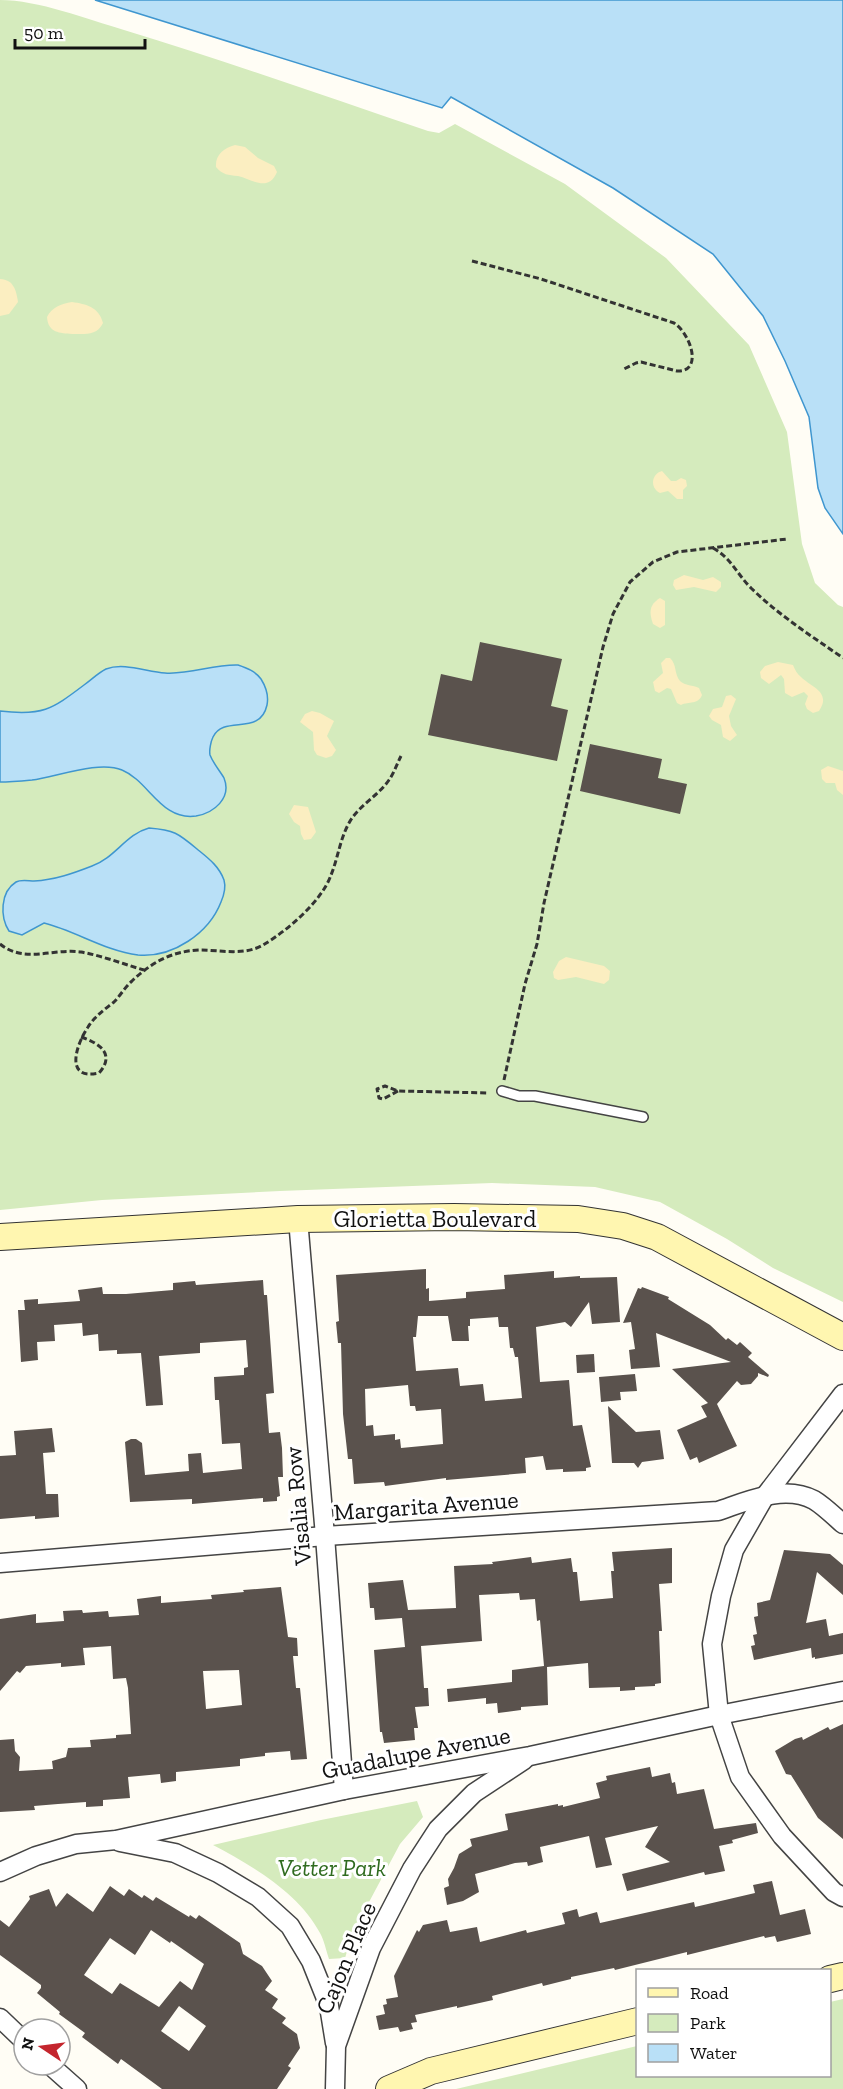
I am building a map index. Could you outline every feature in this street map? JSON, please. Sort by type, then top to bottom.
[{"type":"street","name":"Glorietta Boulevard","points":[[0,1237],[297,1219],[454,1217],[578,1219],[623,1226],[657,1237],[843,1337]]},
{"type":"street","name":"Visalia Row","points":[[297,1219],[325,1536],[344,1790]]},
{"type":"street","points":[[843,1394],[765,1496],[734,1550],[712,1644],[719,1715],[740,1777],[782,1836],[834,1892],[843,1897]]},
{"type":"street","name":"Margarita Avenue","points":[[0,1563],[325,1536],[718,1511],[765,1496],[794,1493],[815,1500],[843,1524]]},
{"type":"street","name":"Guadalupe Avenue","points":[[0,1872],[36,1856],[76,1844],[116,1840],[344,1790],[530,1756],[843,1691]]},
{"type":"street","name":"Cajon Place","points":[[335,2089],[336,2046],[371,1948],[412,1869],[438,1829],[474,1793],[530,1756]]},
{"type":"street","points":[[76,1844],[119,1842],[175,1853],[218,1873],[258,1897],[290,1926],[311,1961],[329,2006],[336,2046]]},
{"type":"street","points":[[0,2018],[12,2030]]},
{"type":"street","points":[[389,2089],[431,2071],[636,2021]]},
{"type":"street","points":[[64,2077],[77,2089]]},
{"type":"lane","points":[[502,1091],[519,1096],[535,1096],[643,1117]]},
{"type":"path","points":[[472,261],[541,279],[674,323],[682,328],[692,348],[693,356],[687,369],[681,372],[641,363],[624,369]]},
{"type":"path","points":[[398,1091],[383,1099],[379,1098],[377,1089],[385,1086],[398,1091],[486,1094],[502,1091],[515,1025],[537,944],[544,903],[603,647],[613,614],[630,582],[644,568],[677,552],[787,539]]},
{"type":"path","points":[[712,548],[727,557],[749,586],[785,619],[843,658]]},
{"type":"path","points":[[81,1037],[94,1042],[106,1053],[106,1061],[99,1073],[85,1073],[75,1063],[81,1037],[98,1014],[115,1001],[130,982],[144,970],[167,955],[198,950],[233,952],[261,946],[307,911],[321,896],[330,878],[349,822],[390,780],[401,756]]},
{"type":"path","points":[[0,944],[26,955],[80,952],[144,970]]},
{"type":"green space","points":[[0,0],[30,3],[79,16],[428,131],[439,133],[455,124],[565,184],[666,258],[749,345],[787,432],[802,544],[815,583],[843,607],[843,1302],[773,1268],[727,1239],[660,1202],[595,1187],[492,1183],[280,1191],[102,1200],[0,1210]]},
{"type":"green space","name":"Vetter Park","points":[[417,1801],[423,1817],[400,1844],[353,1932],[345,1958],[329,1959],[321,1936],[311,1919],[287,1893],[258,1871],[213,1845],[321,1820]]},
{"type":"green space","points":[[843,1999],[843,2089],[456,2089],[636,2046],[636,2077],[831,2077],[831,2002]]},
{"type":"sand","points":[[235,145],[245,147],[258,158],[274,166],[277,172],[273,178],[269,182],[259,183],[219,170],[216,163],[219,156],[224,150]]},
{"type":"sand","points":[[0,279],[11,284],[18,302],[9,314],[0,316]]},
{"type":"sand","points":[[72,302],[87,305],[98,313],[103,323],[97,330],[86,334],[72,334],[52,329],[47,317],[51,311],[57,306]]},
{"type":"sand","points":[[662,471],[671,481],[681,478],[686,480],[687,486],[683,490],[683,499],[677,499],[668,491],[660,493],[657,491],[653,481]]},
{"type":"sand","points":[[684,575],[703,580],[713,577],[721,582],[721,587],[716,592],[694,587],[676,590],[673,585],[674,580]]},
{"type":"sand","points":[[660,598],[665,601],[665,625],[660,628],[653,624],[651,612],[652,606]]},
{"type":"sand","points":[[666,658],[672,660],[680,681],[699,688],[702,695],[696,702],[681,705],[677,703],[671,689],[667,688],[659,693],[655,691],[653,682],[663,673],[661,663]]},
{"type":"sand","points":[[778,662],[793,665],[800,676],[819,691],[823,699],[819,711],[813,713],[807,709],[805,704],[808,696],[804,692],[792,697],[785,693],[784,679],[781,675],[769,684],[761,678],[760,672],[765,666]]},
{"type":"sand","points":[[731,695],[736,699],[729,716],[731,726],[737,735],[730,741],[723,737],[721,725],[709,716],[713,709],[722,707],[726,696]]},
{"type":"sand","points":[[312,711],[334,721],[327,736],[336,750],[332,756],[326,758],[317,755],[314,750],[313,732],[300,722],[305,714]]},
{"type":"sand","points":[[828,766],[843,771],[843,795],[837,790],[835,783],[826,783],[822,779],[821,770]]},
{"type":"sand","points":[[294,805],[308,807],[316,832],[311,839],[304,840],[300,826],[289,814]]},
{"type":"sand","points":[[566,957],[604,966],[610,971],[609,980],[604,984],[576,977],[558,980],[554,978],[553,972],[559,961]]},
{"type":"water","points":[[95,0],[843,0],[843,534],[825,508],[818,488],[809,417],[785,361],[763,316],[713,254],[613,188],[451,97],[442,108]]},
{"type":"water","points":[[238,665],[253,672],[261,679],[267,691],[267,705],[263,715],[257,720],[225,727],[218,730],[213,737],[210,755],[224,778],[226,792],[220,803],[209,812],[196,816],[184,816],[173,812],[164,807],[131,775],[113,767],[90,768],[32,780],[0,782],[0,711],[26,713],[54,706],[106,669],[113,667],[174,673]]},
{"type":"water","points":[[149,828],[170,831],[185,839],[213,863],[224,880],[224,894],[221,902],[208,924],[199,933],[176,948],[151,955],[138,955],[102,945],[44,923],[22,935],[9,931],[4,919],[4,898],[16,882],[57,878],[92,866],[107,858],[134,835]]},
{"type":"building","points":[[480,642],[562,659],[551,706],[568,710],[557,761],[428,735],[441,674],[472,681]]},
{"type":"building","points":[[590,744],[662,759],[658,778],[687,784],[680,814],[580,791]]},
{"type":"building","points":[[426,1269],[426,1289],[429,1288],[429,1301],[466,1298],[466,1292],[505,1289],[504,1275],[554,1271],[554,1278],[617,1277],[620,1322],[592,1324],[589,1302],[571,1327],[565,1322],[536,1327],[540,1382],[569,1380],[573,1426],[582,1425],[591,1467],[586,1468],[586,1471],[546,1470],[543,1456],[525,1458],[526,1473],[446,1480],[446,1478],[385,1486],[384,1482],[354,1484],[352,1459],[348,1459],[343,1414],[341,1343],[338,1343],[336,1322],[339,1321],[336,1275]],"holes":[[[418,1316],[448,1316],[452,1341],[469,1341],[470,1319],[498,1317],[499,1327],[508,1327],[510,1348],[513,1348],[515,1357],[518,1357],[522,1398],[485,1401],[483,1384],[460,1386],[458,1368],[416,1371],[413,1337],[416,1337]],[[408,1385],[410,1406],[415,1406],[416,1411],[441,1409],[443,1444],[401,1448],[400,1439],[395,1440],[395,1434],[374,1436],[373,1425],[366,1426],[365,1389]]]},
{"type":"building","points":[[263,1280],[264,1295],[267,1295],[274,1393],[266,1394],[269,1433],[280,1432],[283,1477],[278,1477],[280,1496],[277,1497],[277,1501],[263,1502],[263,1498],[192,1504],[192,1499],[130,1502],[125,1442],[131,1439],[142,1443],[145,1475],[189,1471],[188,1454],[201,1453],[203,1473],[242,1469],[240,1443],[222,1444],[219,1400],[215,1400],[214,1377],[244,1375],[244,1368],[248,1367],[246,1340],[200,1343],[200,1353],[159,1356],[163,1405],[146,1406],[141,1353],[117,1354],[117,1350],[99,1351],[98,1334],[83,1336],[82,1323],[54,1325],[55,1341],[37,1342],[38,1360],[21,1362],[18,1310],[25,1310],[24,1300],[38,1299],[38,1304],[80,1301],[78,1290],[102,1287],[103,1294],[126,1294],[173,1290],[173,1283],[195,1281],[196,1285]]},
{"type":"building","points":[[642,1287],[669,1297],[668,1299],[710,1325],[726,1340],[728,1338],[737,1345],[740,1342],[752,1353],[748,1357],[769,1375],[768,1377],[758,1373],[751,1384],[741,1385],[737,1381],[717,1404],[737,1446],[699,1463],[697,1457],[690,1460],[677,1430],[707,1417],[701,1406],[708,1403],[672,1369],[731,1362],[656,1333],[660,1367],[631,1369],[629,1350],[635,1349],[631,1322],[623,1323],[638,1288]]},
{"type":"building","points":[[594,1354],[595,1372],[577,1373],[576,1355]]},
{"type":"building","points":[[635,1374],[637,1391],[620,1392],[621,1400],[601,1402],[599,1377]]},
{"type":"building","points":[[608,1406],[636,1432],[660,1430],[664,1459],[642,1462],[638,1468],[634,1463],[612,1463]]},
{"type":"building","points":[[52,1428],[55,1452],[43,1453],[46,1494],[58,1494],[59,1517],[35,1519],[35,1516],[0,1519],[0,1456],[16,1455],[14,1431]]},
{"type":"building","points":[[672,1548],[672,1583],[659,1584],[662,1631],[659,1631],[661,1683],[655,1686],[635,1687],[635,1690],[620,1691],[620,1687],[589,1688],[588,1663],[547,1667],[548,1705],[521,1707],[521,1710],[498,1713],[497,1703],[486,1704],[486,1698],[448,1702],[447,1689],[512,1682],[512,1670],[544,1666],[540,1620],[537,1621],[535,1599],[520,1600],[519,1593],[479,1595],[482,1641],[421,1646],[424,1688],[428,1688],[429,1706],[415,1707],[418,1728],[414,1728],[415,1740],[384,1743],[382,1732],[380,1732],[374,1650],[405,1647],[402,1618],[375,1620],[374,1608],[370,1608],[368,1583],[403,1580],[408,1610],[456,1608],[454,1566],[493,1564],[492,1562],[531,1557],[532,1563],[571,1558],[573,1572],[577,1572],[580,1601],[613,1598],[612,1552]]},
{"type":"building","points":[[784,1550],[830,1554],[843,1565],[843,1595],[817,1572],[806,1623],[826,1619],[829,1636],[843,1633],[843,1654],[815,1659],[815,1657],[812,1658],[811,1648],[754,1660],[751,1646],[755,1645],[753,1635],[757,1634],[754,1617],[758,1616],[757,1603],[770,1600]]},
{"type":"building","points":[[281,1587],[288,1637],[297,1638],[298,1656],[293,1656],[296,1688],[300,1688],[307,1759],[291,1760],[290,1751],[265,1753],[265,1756],[240,1759],[240,1766],[176,1772],[176,1781],[161,1783],[160,1774],[128,1777],[130,1798],[103,1800],[103,1806],[86,1807],[86,1802],[34,1806],[35,1810],[0,1812],[0,1740],[14,1739],[15,1751],[20,1757],[19,1771],[53,1769],[52,1761],[66,1757],[68,1748],[91,1747],[90,1740],[131,1734],[126,1678],[113,1679],[111,1646],[83,1648],[85,1665],[61,1667],[61,1663],[26,1666],[20,1673],[17,1671],[0,1691],[0,1619],[36,1614],[36,1623],[64,1621],[63,1611],[82,1610],[83,1613],[108,1611],[109,1617],[139,1615],[137,1599],[161,1596],[161,1603],[212,1599],[211,1595],[244,1592],[243,1590]],"holes":[[[239,1670],[242,1705],[206,1709],[203,1671]]]},
{"type":"building","points":[[843,1724],[843,1839],[818,1818],[791,1775],[786,1774],[775,1751],[795,1739],[802,1737],[803,1740],[828,1727],[830,1730]]},
{"type":"building","points":[[650,1767],[652,1777],[670,1773],[672,1783],[675,1782],[677,1794],[704,1789],[714,1829],[756,1823],[758,1833],[719,1846],[725,1871],[705,1875],[704,1872],[627,1891],[622,1874],[670,1862],[645,1847],[658,1826],[605,1838],[612,1865],[596,1868],[589,1836],[540,1847],[543,1862],[528,1866],[527,1862],[515,1863],[475,1874],[479,1892],[463,1901],[447,1905],[444,1888],[449,1886],[448,1879],[459,1854],[472,1846],[470,1839],[508,1830],[505,1814],[558,1804],[563,1807],[600,1798],[596,1783],[607,1780],[606,1776]]},
{"type":"building","points":[[772,1881],[780,1915],[805,1909],[811,1934],[777,1942],[775,1936],[765,1938],[764,1936],[687,1955],[687,1952],[615,1970],[614,1968],[571,1977],[571,1979],[543,1986],[542,1983],[492,1996],[493,2000],[415,2015],[417,2022],[411,2023],[413,2029],[400,2032],[398,2027],[379,2030],[376,2016],[385,2014],[383,2005],[387,2004],[386,1999],[398,1997],[394,1976],[417,1930],[419,1932],[423,1925],[447,1920],[450,1932],[477,1927],[480,1942],[526,1930],[527,1933],[565,1924],[562,1913],[577,1909],[579,1917],[597,1912],[600,1923],[694,1902],[695,1907],[755,1893],[753,1885]]},
{"type":"building","points":[[110,1886],[124,1896],[129,1889],[142,1898],[144,1895],[153,1901],[156,1897],[189,1917],[190,1915],[196,1919],[199,1915],[240,1943],[243,1954],[262,1966],[272,1981],[265,1990],[278,1999],[272,2008],[286,2018],[282,2023],[297,2034],[300,2048],[288,2066],[291,2068],[277,2089],[162,2089],[121,2059],[118,2064],[82,2037],[85,2033],[72,2024],[72,2017],[63,2017],[37,1993],[41,1985],[0,1955],[0,1920],[9,1927],[30,1899],[29,1896],[49,1889],[56,1907],[67,1893],[93,1912]],"holes":[[[151,1930],[170,1943],[171,1941],[204,1964],[192,1990],[180,1981],[159,2007],[120,1983],[112,1994],[84,1975],[110,1938],[135,1955]],[[179,2006],[206,2026],[189,2051],[161,2031]]]}]
